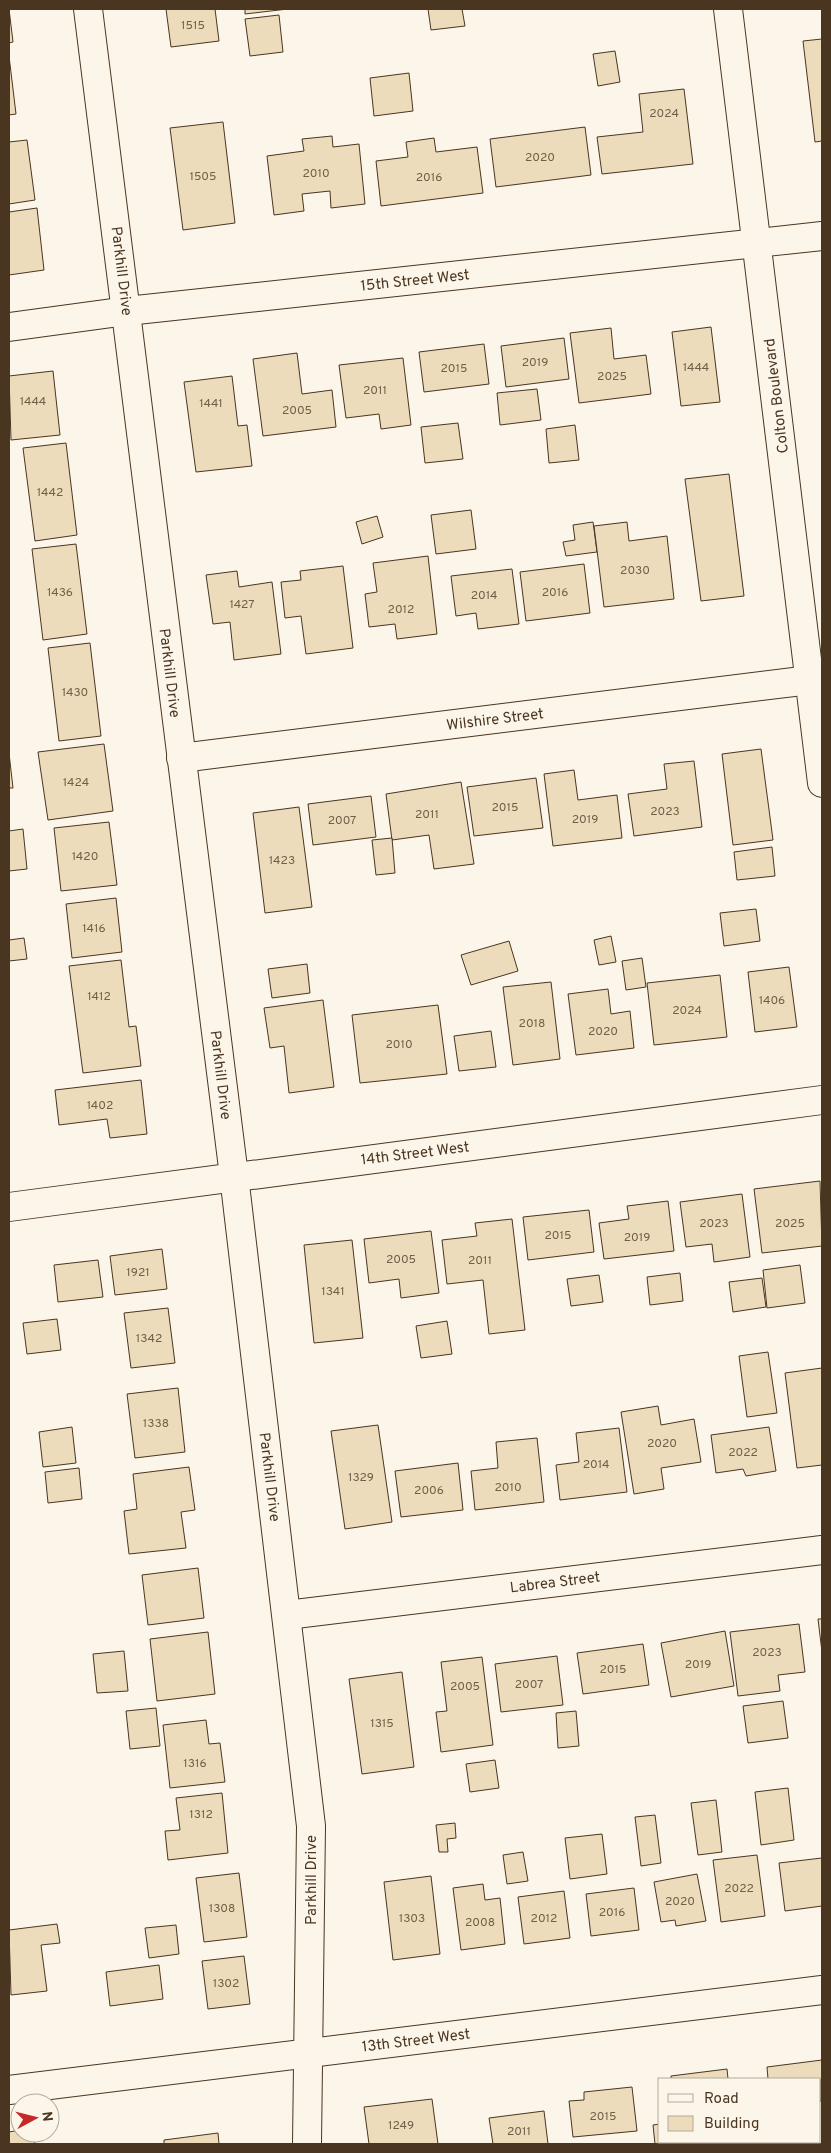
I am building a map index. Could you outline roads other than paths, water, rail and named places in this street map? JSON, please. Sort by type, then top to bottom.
[{"type":"street","name":"Parkhill Drive","points":[[88,9],[127,311],[180,758],[234,1176],[311,1826],[310,2053],[307,2144]]},
{"type":"street","name":"Colton Boulevard","points":[[728,9],[822,783]]},
{"type":"street","name":"15th Street West","points":[[9,327],[127,311],[822,236]]},
{"type":"street","name":"Wilshire Street","points":[[180,758],[810,680]]},
{"type":"street","name":"14th Street West","points":[[9,1207],[822,1100]]},
{"type":"street","name":"Labrea Street","points":[[287,1615],[822,1550]]},
{"type":"street","name":"13th Street West","points":[[9,2090],[822,1990]]}]
